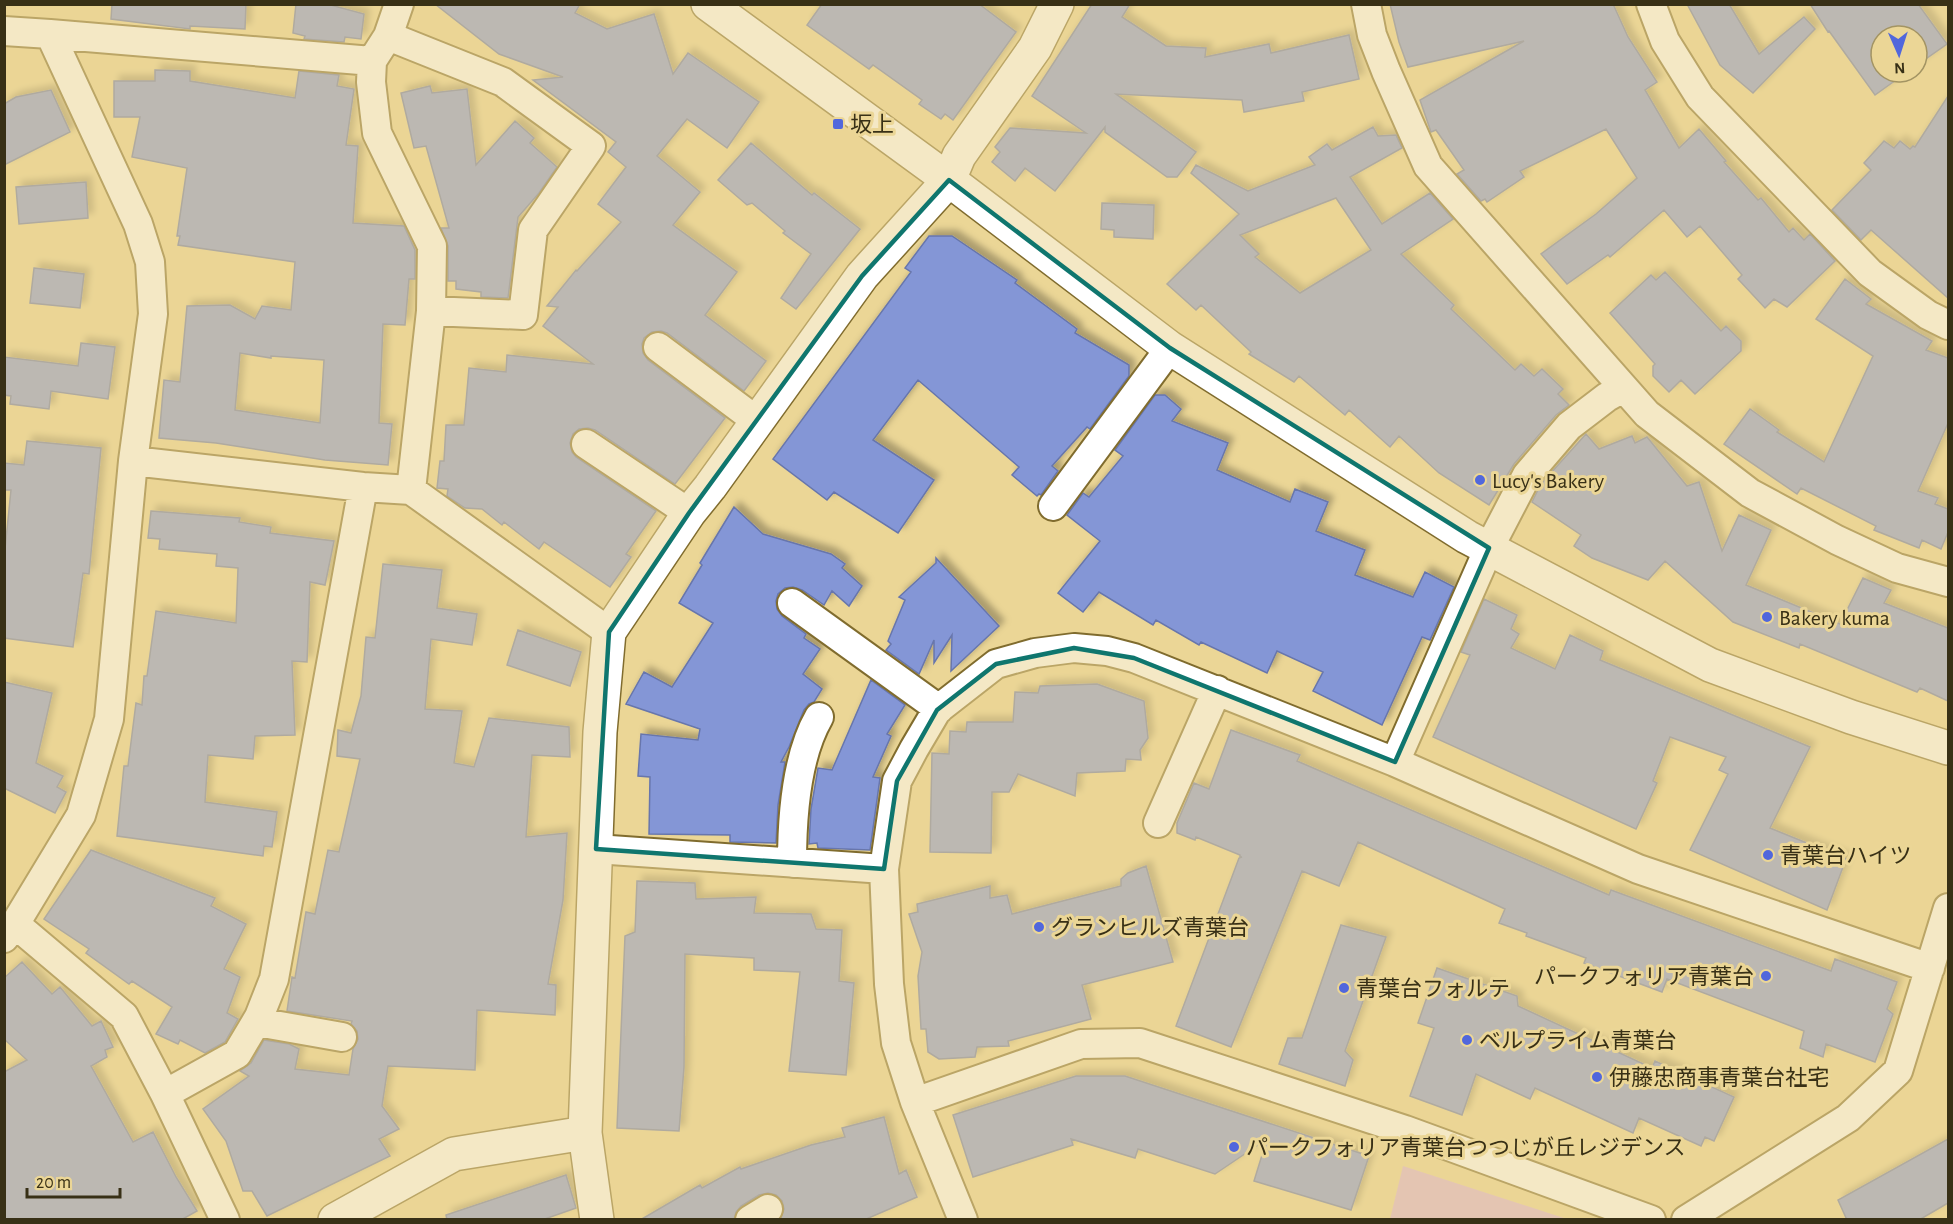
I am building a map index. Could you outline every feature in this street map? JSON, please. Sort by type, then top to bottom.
[{"type":"street","points":[[399,4],[388,36],[372,62],[372,82],[377,133],[432,246],[432,311],[411,490]]},
{"type":"street","points":[[708,4],[949,180],[1170,348],[1467,537],[1710,665],[1851,717],[1948,748]]},
{"type":"street","points":[[597,1220],[585,1134],[600,732],[609,632],[689,513],[862,276],[949,180],[958,156],[1035,48],[1057,4]]},
{"type":"street","points":[[1366,4],[1372,35],[1428,166],[1647,414],[1750,493],[1837,540],[1897,568],[1948,582]]},
{"type":"street","points":[[1651,4],[1665,41],[1700,97],[1870,273],[1928,315],[1948,325]]},
{"type":"street","points":[[4,31],[372,62]]},
{"type":"street","points":[[50,34],[138,224],[150,262],[153,314],[133,461],[109,719],[81,815],[10,931],[124,1016],[165,1094],[225,1220]]},
{"type":"street","points":[[388,36],[503,82],[591,146],[533,230],[523,315],[432,311]]},
{"type":"street","points":[[658,347],[758,421]]},
{"type":"street","points":[[1053,506],[1170,348]]},
{"type":"street","points":[[1395,762],[1489,548],[1527,475],[1569,426],[1607,397],[1623,388]]},
{"type":"street","points":[[586,444],[689,513]]},
{"type":"street","points":[[133,461],[363,487],[411,490],[609,632]]},
{"type":"street","points":[[165,1094],[237,1054],[257,1022],[274,979],[363,487]]},
{"type":"street","points":[[792,603],[939,709]]},
{"type":"street","points":[[963,1220],[915,1102],[896,1043],[889,984],[884,869],[897,781],[939,709],[996,664],[1035,653],[1074,648],[1107,651],[1134,658],[1395,762],[1638,869],[1930,968]]},
{"type":"street","points":[[1158,823],[1217,690]]},
{"type":"street","points":[[792,863],[792,835],[798,787],[810,731],[819,717]]},
{"type":"street","points":[[596,849],[884,869]]},
{"type":"street","points":[[1686,1220],[1848,1118],[1898,1071],[1948,908]]},
{"type":"street","points":[[257,1022],[342,1037]]},
{"type":"street","points":[[915,1102],[1081,1044],[1140,1043],[1405,1130],[1651,1220]]},
{"type":"street","points":[[336,1220],[454,1154],[585,1134]]},
{"type":"highlighted area","points":[[949,180],[1170,348],[1489,548],[1395,762],[1134,658],[1074,648],[996,664],[937,710],[897,781],[884,869],[596,849],[609,632],[689,513],[862,276]]},
{"type":"shaded area","points":[[1403,1166],[1567,1219],[1390,1219]]},
{"type":"building","points":[[112,4],[246,4],[245,29],[190,26],[190,29],[111,19]]},
{"type":"building","points":[[296,4],[327,4],[364,14],[361,39],[345,37],[344,42],[304,39],[305,36],[293,33]]},
{"type":"building","points":[[435,4],[580,4],[575,13],[607,29],[654,14],[673,74],[688,53],[759,102],[727,148],[687,119],[657,156],[700,192],[673,225],[737,272],[705,315],[766,361],[744,391],[667,333],[652,332],[644,338],[643,353],[648,360],[725,418],[675,484],[595,430],[579,429],[573,434],[570,443],[576,457],[656,511],[626,554],[631,557],[610,587],[544,542],[539,549],[504,522],[502,525],[482,509],[465,508],[447,496],[448,489],[437,488],[440,461],[444,461],[446,425],[464,425],[469,368],[506,372],[507,355],[593,364],[543,326],[558,307],[547,306],[576,270],[621,222],[598,204],[626,167],[608,152],[616,142],[533,80],[563,77],[499,54]]},
{"type":"building","points":[[822,4],[979,4],[1016,32],[953,120],[945,114],[941,119],[919,104],[922,100],[873,65],[869,69],[807,25]]},
{"type":"building","points":[[1092,4],[1130,4],[1122,17],[1166,46],[1206,48],[1205,57],[1269,44],[1271,53],[1349,35],[1359,79],[1302,92],[1304,101],[1244,112],[1242,100],[1116,94],[1196,152],[1177,177],[1167,177],[1105,132],[1105,127],[1055,191],[1025,168],[1015,181],[992,162],[1000,152],[995,147],[1010,128],[1086,133],[1032,96]]},
{"type":"building","points":[[1390,4],[1613,4],[1628,37],[1657,82],[1645,90],[1679,148],[1699,129],[1726,161],[1724,162],[1758,200],[1761,198],[1789,232],[1793,228],[1804,240],[1810,234],[1835,261],[1787,307],[1774,299],[1765,308],[1738,279],[1742,275],[1700,226],[1687,237],[1664,210],[1610,257],[1608,255],[1567,284],[1541,254],[1596,214],[1637,178],[1606,129],[1520,171],[1524,177],[1487,202],[1485,199],[1481,201],[1457,174],[1464,170],[1436,130],[1431,132],[1420,100],[1524,41],[1408,67]]},
{"type":"building","points":[[1687,4],[1729,4],[1759,54],[1804,17],[1815,29],[1753,93],[1720,65]]},
{"type":"building","points":[[1810,4],[1918,4],[1947,44],[1929,57],[1929,24],[1869,24],[1869,84],[1890,84],[1875,95]]},
{"type":"building","points":[[155,70],[190,71],[190,81],[295,98],[299,71],[339,75],[337,86],[354,89],[346,145],[358,146],[353,223],[404,226],[415,250],[415,279],[409,279],[405,325],[383,324],[379,423],[392,424],[388,465],[325,460],[216,443],[159,438],[164,380],[180,382],[187,306],[230,305],[255,319],[262,306],[291,310],[295,262],[178,245],[180,236],[177,236],[187,168],[132,157],[140,117],[114,117],[114,81],[155,81]],"holes":[[[240,353],[271,358],[271,356],[324,360],[320,423],[235,410]]]},
{"type":"building","points":[[430,86],[432,93],[467,89],[476,165],[515,121],[534,138],[530,143],[557,167],[518,217],[508,298],[481,297],[481,292],[456,289],[456,281],[448,281],[448,246],[441,228],[449,228],[426,146],[414,148],[401,93]]},
{"type":"building","points":[[51,90],[70,132],[4,165],[4,104],[16,97]]},
{"type":"building","points":[[1948,96],[1948,298],[1871,230],[1861,240],[1832,210],[1871,170],[1864,163],[1884,141],[1894,148],[1900,141],[1910,149],[1915,147]]},
{"type":"building","points":[[1373,127],[1378,136],[1396,135],[1402,148],[1350,177],[1382,224],[1430,193],[1453,219],[1401,254],[1454,305],[1451,309],[1515,370],[1521,364],[1534,376],[1542,369],[1563,389],[1558,394],[1569,405],[1556,415],[1514,464],[1489,505],[1439,473],[1399,436],[1390,447],[1349,410],[1345,415],[1299,376],[1294,382],[1249,354],[1251,352],[1201,305],[1196,310],[1167,284],[1239,214],[1191,173],[1196,165],[1248,191],[1315,165],[1309,157],[1327,144],[1332,150]],"holes":[[[1336,198],[1371,250],[1300,293],[1255,257],[1259,254],[1240,235]]]},
{"type":"building","points":[[751,143],[812,195],[814,193],[860,229],[796,309],[781,298],[811,254],[783,233],[785,231],[752,203],[747,205],[718,180]]},
{"type":"building","points":[[86,182],[88,218],[19,224],[16,187]]},
{"type":"building","points":[[1102,203],[1154,205],[1153,239],[1114,237],[1114,230],[1101,229]]},
{"type":"building","points":[[929,236],[952,236],[1017,280],[1015,283],[1077,329],[1075,333],[1129,365],[1129,376],[1090,429],[1087,427],[1052,466],[1058,471],[1041,495],[1037,496],[1012,475],[1019,467],[918,380],[873,440],[934,480],[898,533],[834,492],[827,500],[773,459],[911,272],[905,268]]},
{"type":"building","points":[[34,268],[84,274],[80,308],[30,303]]},
{"type":"building","points":[[1665,272],[1721,331],[1726,326],[1741,341],[1741,351],[1695,394],[1681,380],[1669,392],[1653,376],[1655,364],[1610,313],[1651,275],[1656,280]]},
{"type":"building","points":[[1845,279],[1871,299],[1866,304],[1932,341],[1926,350],[1948,358],[1948,423],[1918,491],[1938,498],[1935,504],[1948,509],[1948,532],[1941,549],[1922,540],[1919,548],[1874,530],[1876,526],[1801,488],[1797,494],[1724,444],[1750,409],[1779,430],[1777,432],[1824,462],[1873,356],[1816,319]]},
{"type":"building","points":[[81,343],[115,347],[108,399],[51,391],[49,409],[10,404],[11,396],[4,395],[4,357],[78,366]]},
{"type":"building","points":[[1155,395],[1165,395],[1181,409],[1172,421],[1228,443],[1217,470],[1290,502],[1295,489],[1328,502],[1316,531],[1365,550],[1355,575],[1413,597],[1425,572],[1454,587],[1430,640],[1422,637],[1382,725],[1313,691],[1323,672],[1277,651],[1267,673],[1201,642],[1199,645],[1156,620],[1153,625],[1099,592],[1083,612],[1058,593],[1100,541],[1067,515],[1083,493],[1089,497],[1123,456],[1115,450]]},
{"type":"building","points":[[1586,434],[1599,449],[1632,436],[1635,443],[1647,437],[1687,486],[1699,482],[1722,551],[1739,515],[1771,530],[1746,585],[1840,624],[1863,578],[1891,590],[1884,603],[1948,628],[1948,701],[1920,688],[1917,692],[1800,644],[1799,648],[1733,622],[1665,561],[1648,580],[1592,558],[1574,546],[1581,535],[1532,502],[1541,484]]},
{"type":"building","points":[[27,441],[101,448],[89,574],[83,573],[73,647],[4,638],[4,559],[11,490],[4,490],[4,463],[24,465]]},
{"type":"building","points":[[734,507],[763,534],[831,554],[845,564],[842,568],[862,586],[849,606],[832,591],[824,605],[802,590],[793,587],[785,588],[778,594],[777,609],[782,616],[806,634],[804,638],[820,649],[803,674],[822,689],[814,702],[804,710],[781,762],[785,762],[778,805],[776,843],[730,842],[730,835],[649,834],[650,777],[638,776],[641,734],[698,740],[700,729],[626,704],[644,672],[672,687],[713,623],[679,603]]},
{"type":"building","points":[[151,511],[240,518],[239,522],[271,527],[270,533],[334,541],[325,585],[310,582],[307,662],[292,661],[295,735],[255,736],[253,759],[208,755],[205,802],[277,812],[272,847],[264,846],[263,856],[117,836],[124,766],[128,766],[136,703],[142,705],[144,676],[147,676],[156,611],[236,623],[238,568],[216,566],[217,554],[159,549],[160,539],[148,538]]},
{"type":"building","points":[[936,558],[999,626],[951,671],[952,635],[934,663],[934,640],[919,674],[886,650],[891,644],[888,641],[905,600],[899,597],[936,563]]},
{"type":"building","points":[[383,564],[442,570],[437,608],[477,614],[472,645],[431,639],[425,709],[462,711],[454,763],[474,767],[489,718],[569,727],[570,757],[532,755],[526,837],[567,833],[563,900],[548,984],[556,985],[555,1015],[477,1010],[475,1070],[388,1066],[382,1106],[399,1129],[379,1139],[390,1156],[267,1216],[252,1191],[243,1191],[226,1141],[203,1109],[249,1076],[240,1071],[251,1063],[264,1040],[289,1044],[299,1049],[295,1069],[349,1075],[353,1049],[358,1039],[357,1031],[351,1024],[352,1021],[287,1011],[306,912],[315,914],[328,850],[339,852],[360,759],[337,756],[338,730],[351,733],[361,696],[366,637],[375,638]]},
{"type":"building","points":[[1484,599],[1517,615],[1511,629],[1519,634],[1511,648],[1555,669],[1570,635],[1603,651],[1600,660],[1810,747],[1770,828],[1846,859],[1827,910],[1690,850],[1728,774],[1719,770],[1726,757],[1670,737],[1653,781],[1657,783],[1636,829],[1433,737],[1470,655],[1461,652]]},
{"type":"building","points":[[518,630],[581,652],[570,686],[507,665]]},
{"type":"building","points":[[871,680],[905,705],[887,734],[891,736],[873,777],[880,778],[870,850],[818,848],[817,843],[809,844],[811,809],[818,768],[832,770]]},
{"type":"building","points":[[4,682],[52,693],[36,763],[63,776],[57,787],[66,792],[55,813],[4,788]]},
{"type":"building","points":[[1097,684],[1144,701],[1148,738],[1140,750],[1141,760],[1126,759],[1125,771],[1077,773],[1075,796],[1018,774],[1009,792],[992,792],[991,853],[930,852],[932,753],[949,754],[950,731],[966,732],[967,722],[1013,722],[1015,692],[1038,693],[1040,686]]},
{"type":"building","points":[[1231,730],[1300,755],[1297,761],[1609,895],[1611,890],[1831,971],[1835,959],[1897,982],[1887,1009],[1893,1014],[1875,1062],[1826,1044],[1823,1057],[1800,1048],[1804,1031],[1667,979],[1662,992],[1584,963],[1586,958],[1526,936],[1527,933],[1499,923],[1505,909],[1358,842],[1339,886],[1302,871],[1231,1047],[1176,1026],[1239,858],[1242,857],[1196,837],[1195,840],[1177,833],[1177,823],[1194,783],[1209,789]]},
{"type":"building","points":[[91,850],[215,898],[211,906],[246,924],[224,969],[240,977],[227,1013],[238,1019],[225,1042],[205,1053],[180,1040],[178,1044],[156,1034],[172,1007],[132,981],[129,984],[86,953],[89,949],[44,919]]},
{"type":"building","name":"グランヒルズ青葉台","points":[[1146,866],[1173,962],[1082,985],[1091,1019],[1008,1041],[1009,1046],[977,1047],[975,1057],[939,1059],[928,1052],[926,1029],[921,1029],[918,976],[922,952],[909,914],[918,912],[917,904],[990,886],[990,898],[1007,895],[1012,914],[1121,886],[1121,879],[1128,873]]},
{"type":"building","points":[[637,881],[695,883],[696,899],[756,897],[754,913],[811,914],[816,929],[842,930],[839,981],[854,983],[846,1075],[789,1071],[800,972],[754,970],[754,958],[685,954],[684,1067],[679,1131],[617,1128],[625,936],[635,932]]},
{"type":"building","name":"青葉台フォルテ","points":[[1341,925],[1386,937],[1345,1051],[1353,1060],[1345,1086],[1279,1064],[1288,1038],[1302,1038]]},
{"type":"building","points":[[22,962],[52,994],[60,987],[92,1026],[101,1021],[113,1047],[105,1050],[107,1057],[91,1066],[133,1142],[153,1132],[176,1177],[197,1211],[181,1220],[4,1220],[4,1072],[27,1060],[4,1039],[4,978]]},
{"type":"building","points":[[1437,968],[1517,996],[1518,1006],[1652,1068],[1655,1061],[1734,1097],[1714,1141],[1705,1137],[1701,1146],[1639,1118],[1633,1133],[1535,1088],[1530,1099],[1476,1074],[1462,1115],[1410,1096],[1434,1028],[1418,1023]]},
{"type":"building","name":"パークフォリア青葉台つつじが丘レジデンス","points":[[1076,1076],[1125,1076],[1369,1156],[1351,1210],[1254,1181],[1267,1139],[1215,1174],[1138,1149],[1135,1158],[1071,1139],[1073,1145],[973,1177],[953,1115]]},
{"type":"building","points":[[884,1117],[899,1174],[906,1170],[917,1197],[864,1220],[780,1220],[784,1209],[782,1201],[776,1195],[768,1193],[759,1195],[741,1206],[734,1220],[640,1220],[700,1185],[702,1188],[740,1167],[741,1169],[811,1145],[845,1137],[842,1128]]},
{"type":"building","points":[[1948,1139],[1948,1203],[1919,1220],[1847,1220],[1838,1200]]},
{"type":"building","points":[[566,1175],[576,1208],[542,1220],[447,1220],[446,1215]]},
{"type":"place","name":"坂上","points":[[838,124]]},
{"type":"place","name":"Lucy's Bakery","points":[[1480,480]]},
{"type":"place","name":"Bakery kuma","points":[[1767,617]]},
{"type":"place","name":"青葉台ハイツ","points":[[1768,855]]},
{"type":"place","name":"グランヒルズ青葉台","points":[[1039,927]]},
{"type":"place","name":"パークフォリア青葉台","points":[[1766,976]]},
{"type":"place","name":"青葉台フォルテ","points":[[1344,988]]},
{"type":"place","name":"ベルプライム青葉台","points":[[1467,1040]]},
{"type":"place","name":"伊藤忠商事青葉台社宅","points":[[1597,1077]]},
{"type":"place","name":"パークフォリア青葉台つつじが丘レジデンス","points":[[1234,1147]]}]
